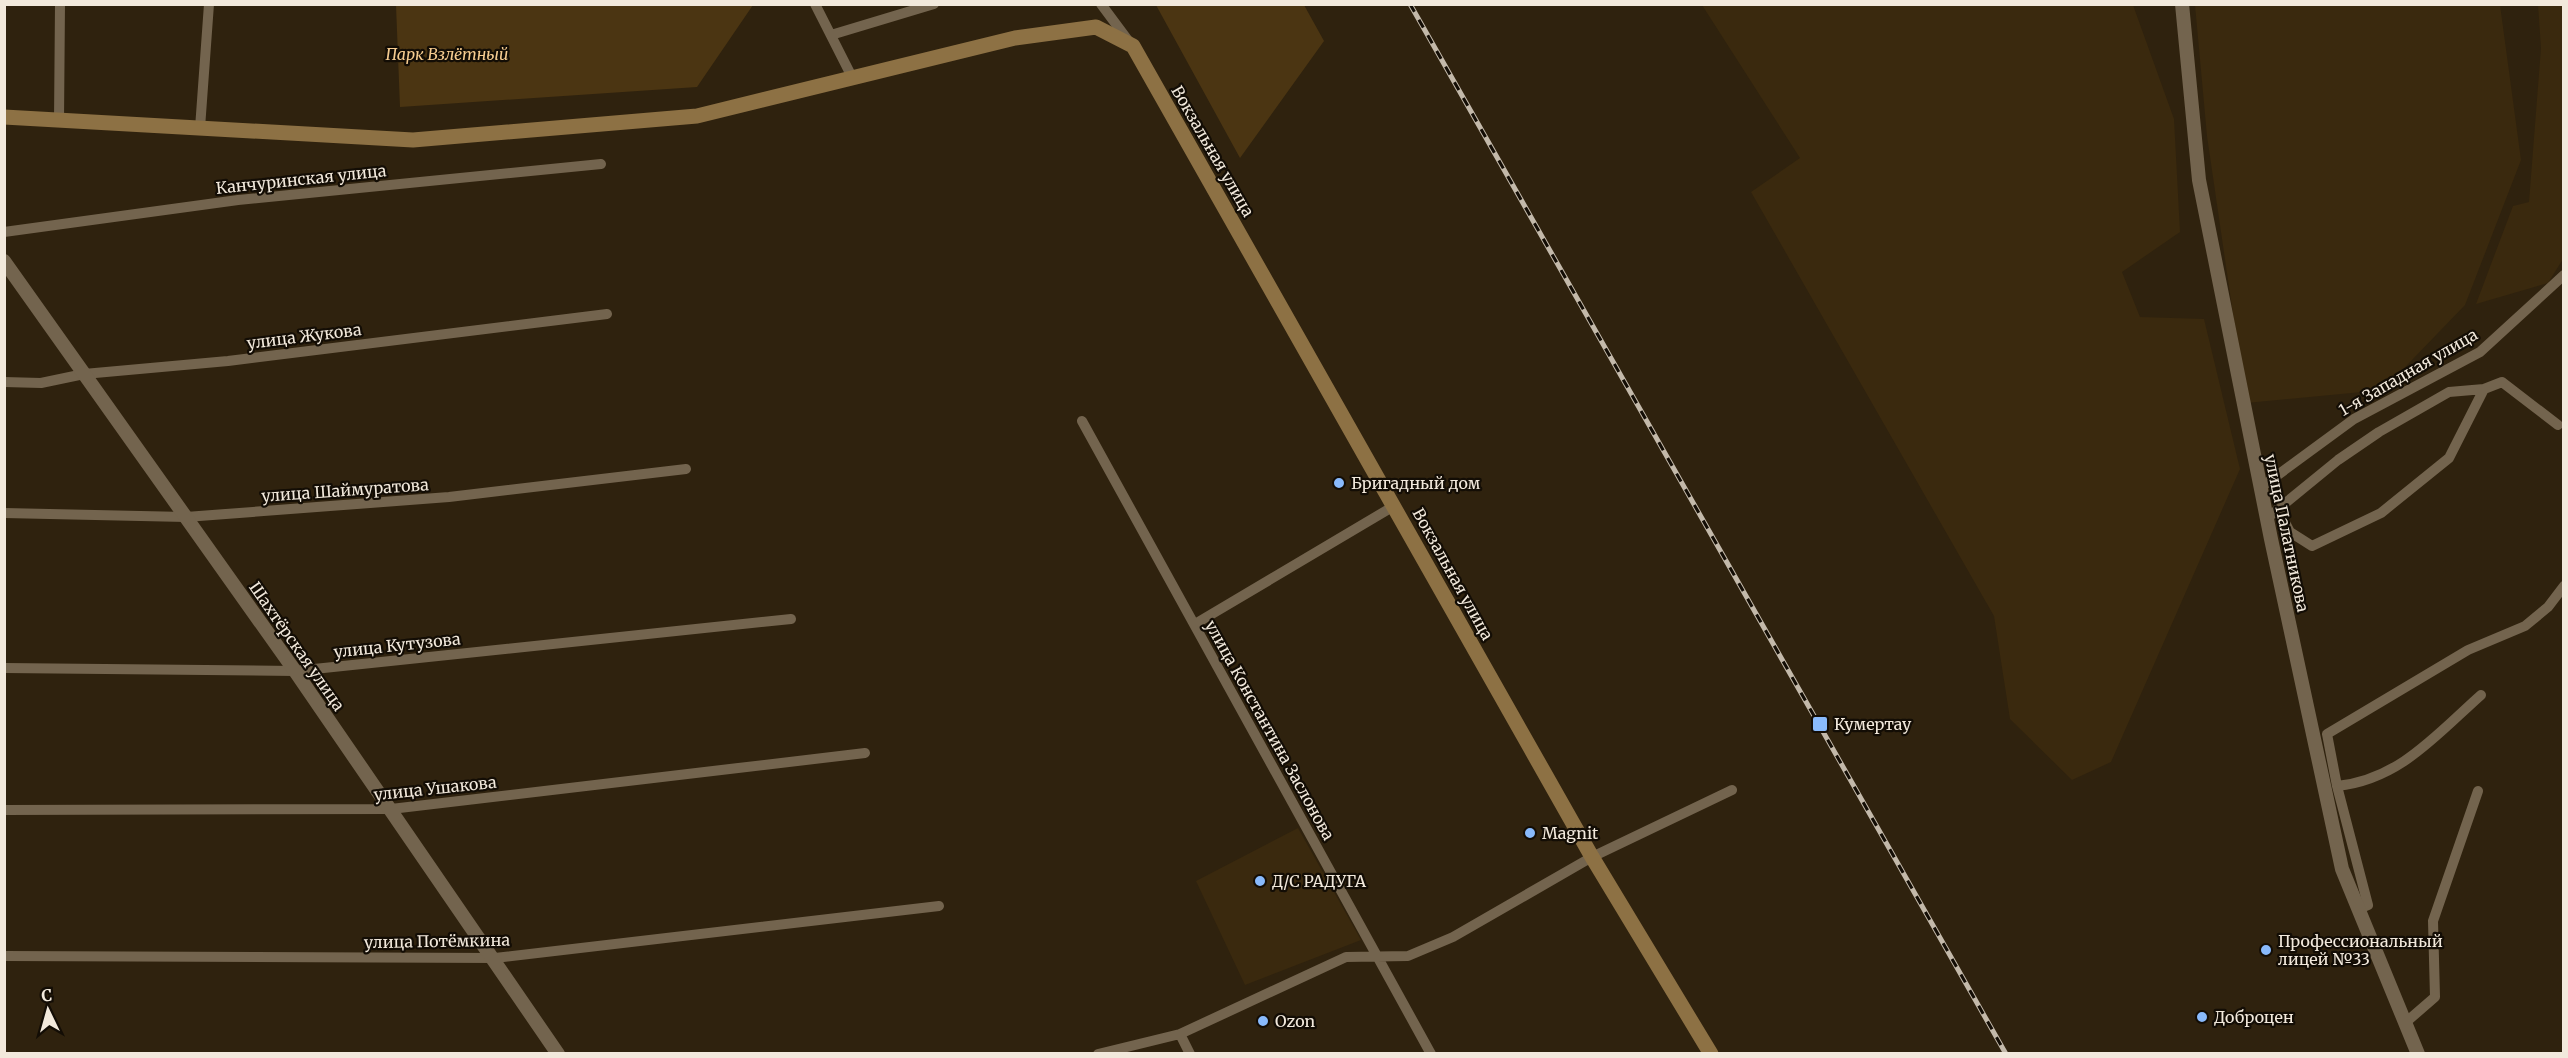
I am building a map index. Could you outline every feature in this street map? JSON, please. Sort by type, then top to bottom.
[{"type":"main road","points":[[4,117],[425,139],[697,116],[1015,38],[1096,27],[1133,46]]},
{"type":"main road","name":"Вокзальная улица","points":[[1133,46],[1592,857],[1711,1053]]},
{"type":"street","points":[[59,120],[60,4]]},
{"type":"street","points":[[200,128],[209,4]]},
{"type":"street","points":[[815,4],[852,77]]},
{"type":"street","points":[[831,35],[934,4]]},
{"type":"street","points":[[1101,4],[1133,46]]},
{"type":"street","name":"улица Палатникова","points":[[2182,4],[2199,180],[2260,488],[2342,869],[2418,1053]]},
{"type":"street","name":"Канчуринская улица","points":[[4,232],[238,200],[601,164]]},
{"type":"street","name":"Шахтёрская улица","points":[[4,261],[295,671],[495,958],[558,1053]]},
{"type":"street","name":"1-я Западная улица","points":[[2260,488],[2354,419],[2480,352],[2564,275]]},
{"type":"street","name":"улица Жукова","points":[[4,382],[41,384],[84,374],[240,359],[607,314]]},
{"type":"street","points":[[2267,520],[2338,459],[2379,432],[2449,392],[2484,389],[2502,382],[2558,425]]},
{"type":"street","points":[[2278,509],[2290,532],[2312,546],[2381,513],[2450,458],[2484,389]]},
{"type":"street","name":"улица Константина Заслонова","points":[[1082,421],[1431,1053]]},
{"type":"street","name":"улица Шаймуратова","points":[[4,513],[186,517],[449,497],[686,469]]},
{"type":"street","points":[[1196,624],[1394,506]]},
{"type":"street","points":[[2358,909],[2368,905],[2337,786],[2327,734],[2468,650],[2525,626],[2548,607],[2564,586]]},
{"type":"street","name":"улица Кутузова","points":[[4,668],[295,671],[791,619]]},
{"type":"street","points":[[2337,786],[2362,784],[2402,765],[2481,695]]},
{"type":"street","name":"улица Ушакова","points":[[4,810],[391,809],[866,753]]},
{"type":"street","points":[[1098,1053],[1180,1034],[1346,957],[1408,956],[1454,937],[1592,857],[1732,790]]},
{"type":"street","points":[[2405,1023],[2435,997],[2433,921],[2478,791]]},
{"type":"street","name":"улица Потёмкина","points":[[4,956],[495,958],[939,906]]},
{"type":"street","points":[[1180,1034],[1190,1053]]},
{"type":"shaded area","points":[[1702,5],[2133,5],[2174,119],[2180,232],[2122,272],[2140,317],[2204,319],[2240,469],[2111,762],[2072,780],[2010,719],[1994,616],[1751,192],[1800,158]]},
{"type":"shaded area","points":[[2195,5],[2500,5],[2521,160],[2465,305],[2383,390],[2246,403],[2207,136]]},
{"type":"shaded area","points":[[2538,5],[2563,5],[2563,259],[2548,283],[2476,304],[2513,206],[2529,202],[2541,48]]},
{"type":"shaded area","points":[[1298,828],[1361,940],[1245,985],[1196,881]]},
{"type":"green space","name":"Парк Взлётный","points":[[396,4],[753,5],[697,87],[400,107]]},
{"type":"green space","points":[[1156,5],[1304,5],[1324,41],[1240,158]]},
{"type":"railway","points":[[1410,4],[2006,1054]]},
{"type":"place","name":"Бригадный дом","points":[[1339,483]]},
{"type":"place","name":"Кумертау","points":[[1820,724]]},
{"type":"place","name":"Magnit","points":[[1530,833]]},
{"type":"place","name":"Д/С РАДУГА","points":[[1260,881]]},
{"type":"place","name":"Профессиональный лицей №33","points":[[2266,950]]},
{"type":"place","name":"Доброцен","points":[[2202,1017]]},
{"type":"place","name":"Ozon","points":[[1263,1021]]}]
